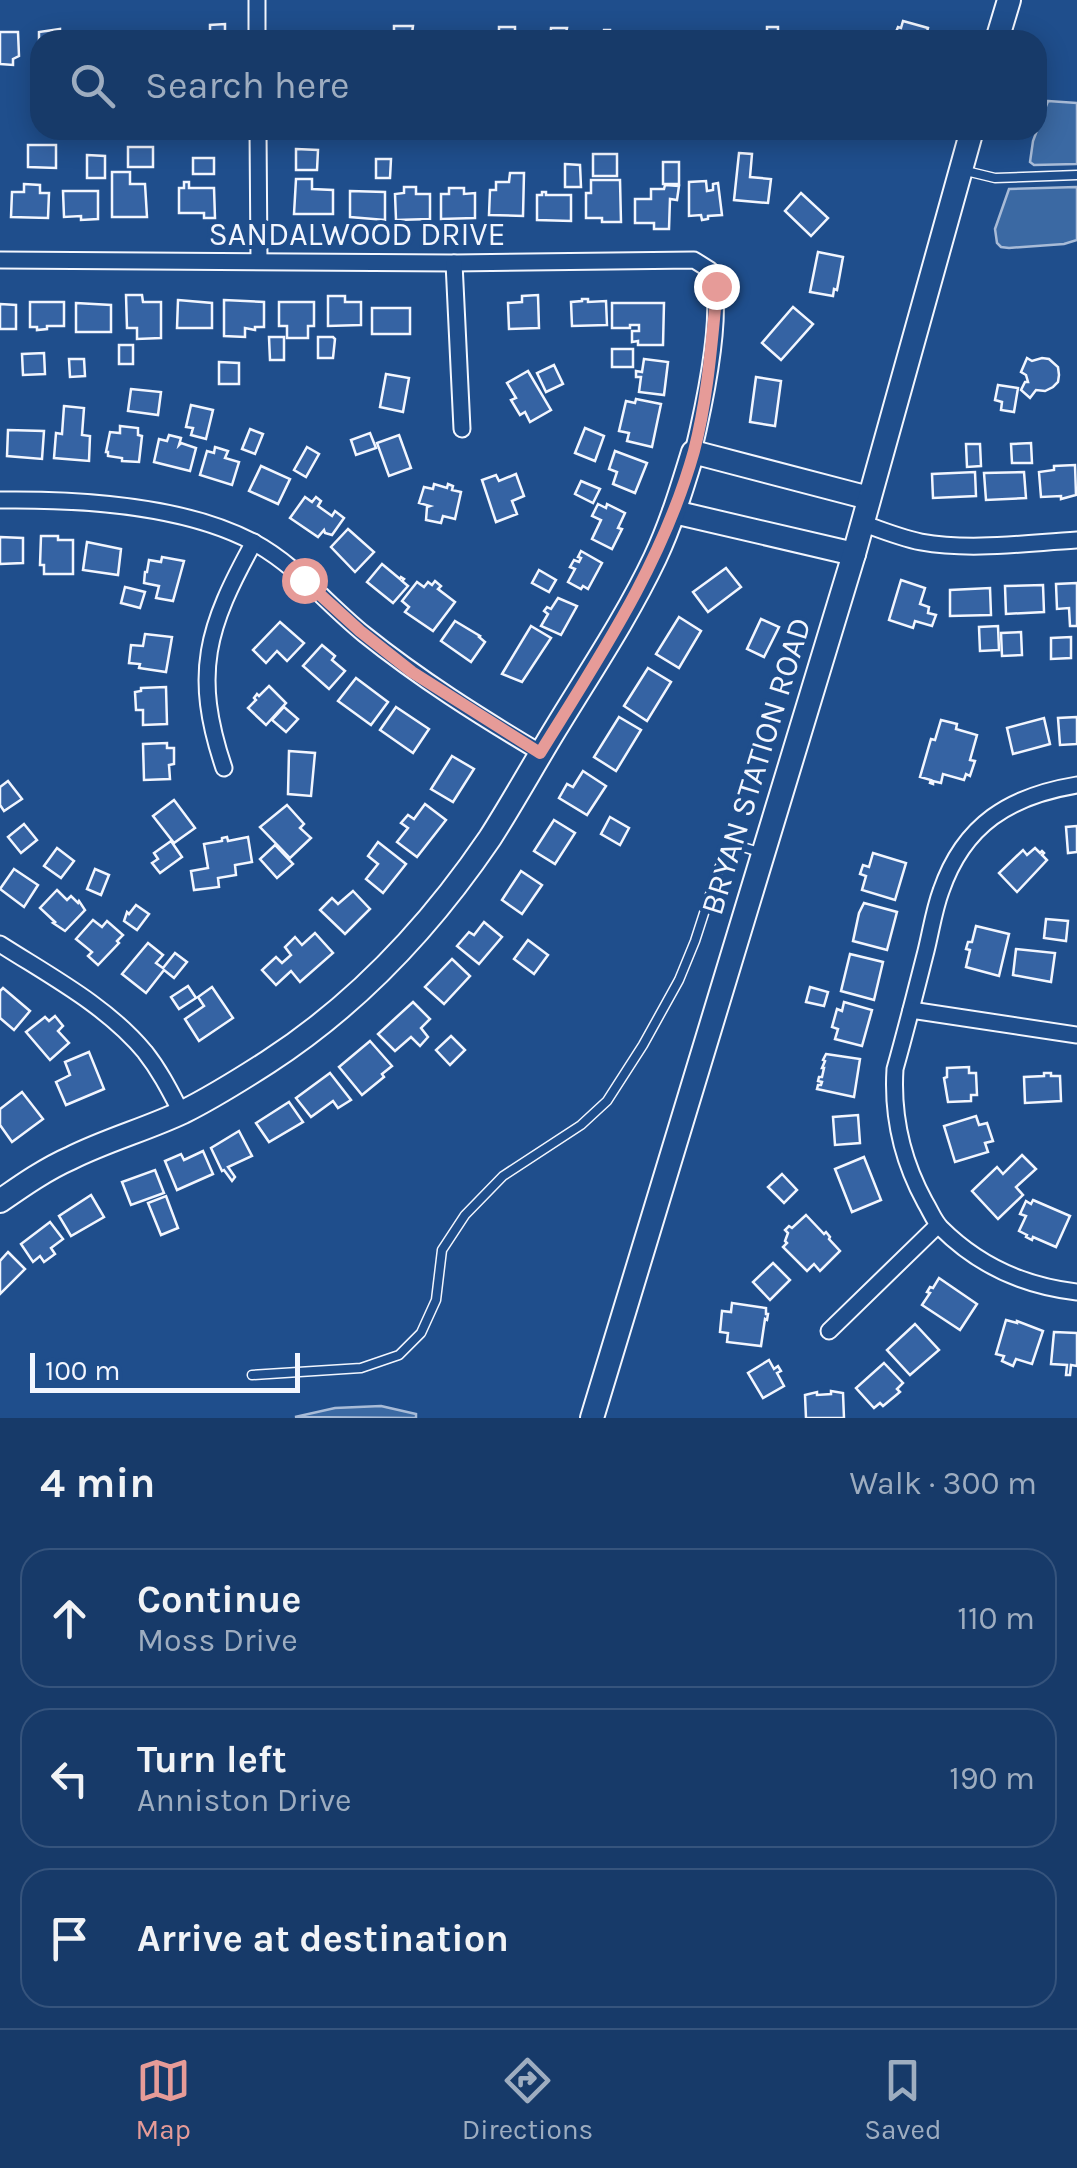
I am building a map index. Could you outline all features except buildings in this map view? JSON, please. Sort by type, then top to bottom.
[{"type":"street","points":[[257,0],[258,30]]},
{"type":"street","points":[[1001,30],[1009,0]]},
{"type":"street","points":[[258,140],[259,260]]},
{"type":"street","name":"BRYAN STATION ROAD","points":[[592,1418],[854,554],[969,140]]},
{"type":"street","name":"SANDALWOOD DRIVE","points":[[0,260],[694,260],[710,270],[716,298],[706,392],[694,452]]},
{"type":"street","points":[[454,262],[462,429]]},
{"type":"street","points":[[0,1200],[71,1158],[225,1090],[319,1025],[397,954],[492,836],[622,620],[656,556],[694,452],[870,498]]},
{"type":"street","points":[[0,500],[61,500],[142,509],[220,527],[254,542],[412,672],[540,753]]},
{"type":"street","points":[[674,512],[854,554]]},
{"type":"street","points":[[862,523],[936,544],[1077,540]]},
{"type":"street","points":[[224,768],[209,718],[208,660],[214,624],[254,542]]},
{"type":"street","points":[[1077,785],[1039,793],[1006,806],[978,829],[957,856],[941,891],[894,1069],[893,1096],[896,1124],[912,1173],[938,1225],[999,1271],[1028,1284],[1077,1292]]},
{"type":"street","points":[[0,944],[121,1027],[162,1076],[182,1112]]},
{"type":"street","points":[[912,1010],[1077,1034]]},
{"type":"street","points":[[829,1331],[938,1225]]},
{"type":"lane","points":[[961,170],[995,178],[1077,175]]},
{"type":"lane","points":[[252,1374],[360,1368],[399,1355],[421,1333],[436,1300],[442,1250],[465,1214],[504,1176],[581,1125],[607,1101],[679,980],[728,852],[742,846],[763,854]]},
{"type":"water","points":[[1077,103],[1077,164],[1030,162],[1033,140],[1047,140],[1047,104]]},
{"type":"water","points":[[1077,187],[1077,240],[1009,248],[997,243],[995,229],[1009,189]]},
{"type":"water","points":[[381,1406],[416,1414],[416,1418],[295,1417],[335,1408]]},
{"type":"route","points":[[304,580],[412,672],[540,753],[622,620],[674,512],[704,409],[716,286]]}]
